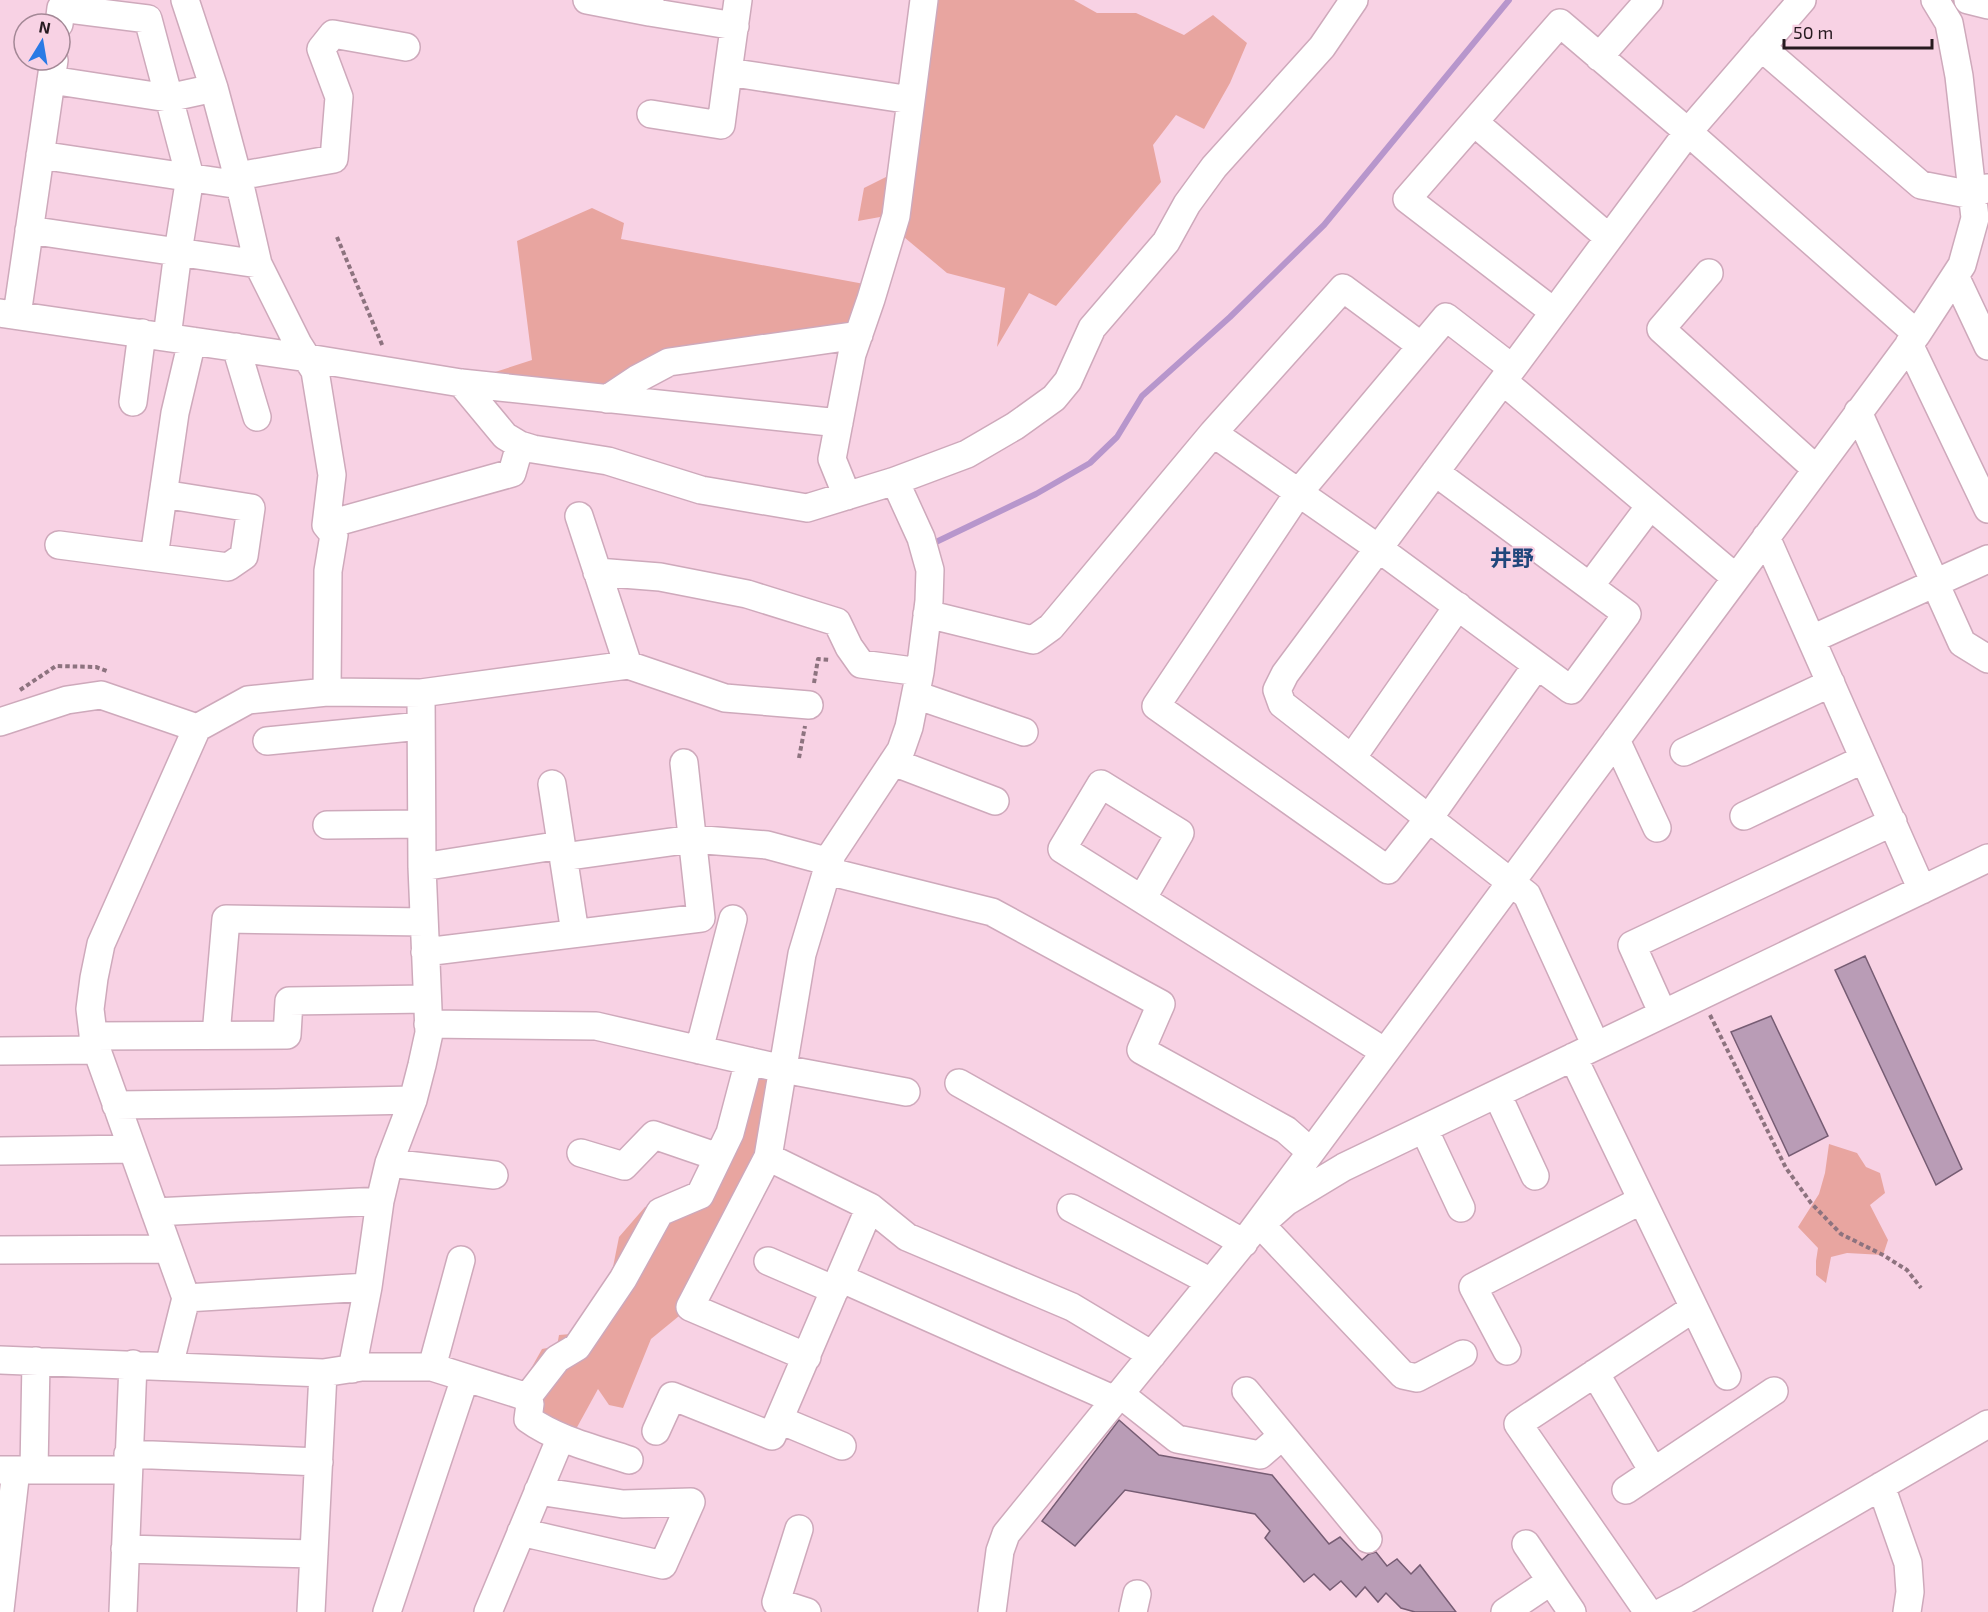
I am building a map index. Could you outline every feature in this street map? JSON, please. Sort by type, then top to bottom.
[{"type":"street","points":[[185,0],[214,88],[239,180],[258,264],[298,344],[315,371],[332,475],[326,525],[334,535],[328,571],[327,692]]},
{"type":"street","points":[[587,0],[736,13],[721,125],[651,114]]},
{"type":"street","points":[[847,496],[832,459],[852,354],[896,216],[924,0]]},
{"type":"street","points":[[460,383],[506,436],[520,445],[608,461],[701,490],[807,508],[895,481],[967,454],[1015,426],[1054,398],[1068,381],[1092,328],[1166,242],[1187,204],[1214,167],[1322,47],[1354,0]]},
{"type":"street","points":[[1599,57],[1649,0]]},
{"type":"street","points":[[992,1612],[1000,1551],[1006,1534],[1252,1234],[1913,339],[1962,265],[1980,191],[1949,23],[1935,0]]},
{"type":"street","points":[[1968,0],[1988,5]]},
{"type":"street","points":[[1726,1376],[1642,1200],[1527,895],[1282,704],[1277,690],[1285,674],[1688,132],[1798,1]]},
{"type":"street","points":[[60,12],[61,8],[148,19],[190,177],[167,337],[175,413],[154,557]]},
{"type":"street","points":[[1554,312],[1407,199],[1560,23],[1688,132],[1913,339],[1988,508]]},
{"type":"street","points":[[40,155],[190,177],[239,180],[334,159],[339,98],[321,49],[333,34],[406,47]]},
{"type":"street","points":[[1761,47],[1921,185],[1980,191]]},
{"type":"street","points":[[52,72],[29,230],[8,314],[460,383],[839,423]]},
{"type":"street","points":[[60,72],[168,98],[214,88]]},
{"type":"street","points":[[728,72],[911,100]]},
{"type":"street","points":[[1473,122],[1609,238]]},
{"type":"street","points":[[29,230],[258,264]]},
{"type":"street","points":[[1709,273],[1661,328],[1816,470]]},
{"type":"street","points":[[1954,276],[1988,346]]},
{"type":"street","points":[[927,614],[1033,640],[1051,627],[1213,433],[1343,288],[1420,345]]},
{"type":"street","points":[[1537,665],[1429,818],[1388,870],[1156,706],[1299,492],[1420,345],[1446,317],[1650,506],[1736,578]]},
{"type":"street","points":[[607,399],[637,379],[669,362],[859,335]]},
{"type":"street","points":[[133,402],[167,337]]},
{"type":"street","points":[[236,347],[257,417]]},
{"type":"street","points":[[1858,412],[1962,643],[1988,659]]},
{"type":"street","points":[[1213,433],[1378,548],[1571,690],[1627,614],[1435,472]]},
{"type":"street","points":[[326,525],[512,473],[520,445]]},
{"type":"street","points":[[807,1357],[690,1307],[768,1157],[802,954],[832,854],[901,750],[909,728],[918,683],[930,570],[921,538],[895,481]]},
{"type":"street","points":[[59,545],[228,567],[244,556],[251,508],[163,494]]},
{"type":"street","points":[[1590,586],[1650,506]]},
{"type":"street","points":[[579,516],[628,665]]},
{"type":"street","points":[[1766,537],[1922,890]]},
{"type":"street","points":[[1812,639],[1988,559]]},
{"type":"street","points":[[597,572],[660,577],[747,594],[837,622],[849,647],[861,664],[918,683],[1024,732]]},
{"type":"street","points":[[1352,758],[1458,606]]},
{"type":"street","points":[[169,1366],[186,1298],[95,1043],[90,1009],[101,944],[196,728],[248,700],[327,692],[421,693],[628,665],[725,698],[809,705]]},
{"type":"street","points":[[1684,752],[1831,683]]},
{"type":"street","points":[[352,1369],[368,1287],[380,1201],[389,1163],[413,1100],[429,1033],[422,867],[421,693]]},
{"type":"street","points":[[0,722],[67,700],[101,695],[196,728]]},
{"type":"street","points":[[267,741],[421,726]]},
{"type":"street","points":[[1616,740],[1657,828]]},
{"type":"street","points":[[1744,816],[1864,759]]},
{"type":"street","points":[[893,762],[995,801]]},
{"type":"street","points":[[425,952],[700,918],[684,763]]},
{"type":"street","points":[[552,784],[575,933]]},
{"type":"street","points":[[1142,899],[1180,833],[1101,784],[1062,849],[1385,1052]]},
{"type":"street","points":[[1663,1014],[1632,945],[1893,822]]},
{"type":"street","points":[[327,825],[421,824]]},
{"type":"street","points":[[422,867],[692,839],[767,845],[828,866],[992,912],[1161,1004],[1141,1050],[1286,1130],[1311,1152]]},
{"type":"street","points":[[1252,1234],[1287,1202],[1344,1167],[1988,858]]},
{"type":"street","points":[[216,1035],[226,919],[424,922]]},
{"type":"street","points":[[699,1050],[733,920]]},
{"type":"street","points":[[0,1051],[216,1035],[287,1035],[289,1001],[596,1026],[783,1069],[906,1092]]},
{"type":"street","points":[[526,1400],[557,1359],[577,1347],[623,1279],[660,1212],[700,1195],[730,1133],[749,1061]]},
{"type":"street","points":[[959,1083],[1252,1234],[1403,1375],[1417,1378],[1463,1354]]},
{"type":"street","points":[[1497,1094],[1535,1176]]},
{"type":"street","points":[[116,1105],[413,1100]]},
{"type":"street","points":[[1424,1129],[1461,1208]]},
{"type":"street","points":[[581,1153],[624,1166],[654,1135],[718,1157]]},
{"type":"street","points":[[0,1151],[132,1149]]},
{"type":"street","points":[[768,1157],[870,1207],[907,1237],[1072,1307],[1152,1355]]},
{"type":"street","points":[[389,1163],[494,1175]]},
{"type":"street","points":[[1507,1351],[1473,1287],[1642,1200]]},
{"type":"street","points":[[154,1212],[380,1201]]},
{"type":"street","points":[[656,1431],[672,1396],[772,1436],[870,1207]]},
{"type":"street","points":[[1071,1208],[1211,1282]]},
{"type":"street","points":[[0,1250],[168,1249]]},
{"type":"street","points":[[432,1367],[461,1260]]},
{"type":"street","points":[[768,1262],[838,1284],[1118,1397],[1177,1439],[1260,1455],[1282,1436]]},
{"type":"street","points":[[186,1298],[368,1287]]},
{"type":"street","points":[[1648,1612],[1518,1424],[1694,1308]]},
{"type":"street","points":[[0,1360],[323,1373],[403,1366],[432,1367],[524,1396],[530,1404],[528,1419],[561,1437],[630,1460]]},
{"type":"street","points":[[0,1610],[17,1470],[36,1361]]},
{"type":"street","points":[[123,1612],[133,1364]]},
{"type":"street","points":[[311,1612],[323,1373]]},
{"type":"street","points":[[1595,1373],[1653,1471]]},
{"type":"street","points":[[390,1611],[465,1378]]},
{"type":"street","points":[[1246,1391],[1368,1539]]},
{"type":"street","points":[[1626,1490],[1774,1391]]},
{"type":"street","points":[[780,1420],[843,1446]]},
{"type":"street","points":[[1662,1612],[1690,1605],[1881,1486],[1988,1424]]},
{"type":"street","points":[[488,1612],[561,1437]]},
{"type":"street","points":[[17,1470],[128,1462],[319,1462]]},
{"type":"street","points":[[1881,1486],[1908,1563],[1910,1592],[1907,1612]]},
{"type":"street","points":[[521,1532],[663,1565],[691,1502],[623,1504],[538,1491]]},
{"type":"street","points":[[799,1529],[776,1602],[807,1612]]},
{"type":"street","points":[[1526,1544],[1572,1612]]},
{"type":"street","points":[[125,1549],[314,1554]]},
{"type":"street","points":[[1505,1612],[1551,1581]]},
{"type":"path","points":[[337,237],[394,373]]},
{"type":"path","points":[[1701,996],[1786,1168],[1811,1203],[1841,1234],[1907,1270],[1921,1288]]},
{"type":"shaded area","points":[[925,0],[1074,0],[1097,13],[1136,13],[1184,35],[1213,15],[1247,43],[1230,83],[1204,129],[1176,115],[1153,145],[1161,182],[1056,306],[1029,293],[997,347],[1005,288],[947,273],[880,217],[858,221],[864,188],[902,169]]},
{"type":"shaded area","points":[[592,208],[624,223],[621,239],[875,286],[859,335],[669,362],[607,399],[461,383],[532,360],[517,241]]},
{"type":"shaded area","points":[[749,1061],[783,1069],[768,1157],[690,1307],[651,1339],[623,1408],[609,1405],[598,1389],[570,1440],[528,1419],[523,1383],[542,1349],[557,1346],[559,1335],[571,1334],[599,1294],[613,1267],[619,1237],[645,1207],[691,1190]]},
{"type":"shaded area","points":[[1829,1144],[1857,1153],[1866,1167],[1880,1173],[1885,1193],[1870,1205],[1888,1240],[1883,1255],[1847,1253],[1831,1257],[1826,1283],[1816,1275],[1818,1248],[1798,1227],[1819,1194]]},
{"type":"building","points":[[1865,956],[1962,1169],[1936,1185],[1835,970]]},
{"type":"building","points":[[1771,1016],[1828,1136],[1789,1156],[1731,1032]]},
{"type":"building","points":[[1119,1420],[1159,1455],[1272,1475],[1329,1544],[1340,1537],[1362,1560],[1376,1552],[1387,1566],[1397,1559],[1411,1574],[1420,1565],[1456,1612],[1415,1612],[1401,1608],[1386,1593],[1378,1602],[1365,1587],[1356,1597],[1341,1581],[1330,1590],[1314,1574],[1304,1582],[1265,1538],[1270,1531],[1255,1514],[1125,1490],[1075,1546],[1042,1521]]},
{"type":"waterway","points":[[936,542],[1036,494],[1090,463],[1117,437],[1142,396],[1230,317],[1324,225],[1509,0]]},
{"type":"district","name":"井野","points":[[1512,558]]}]
